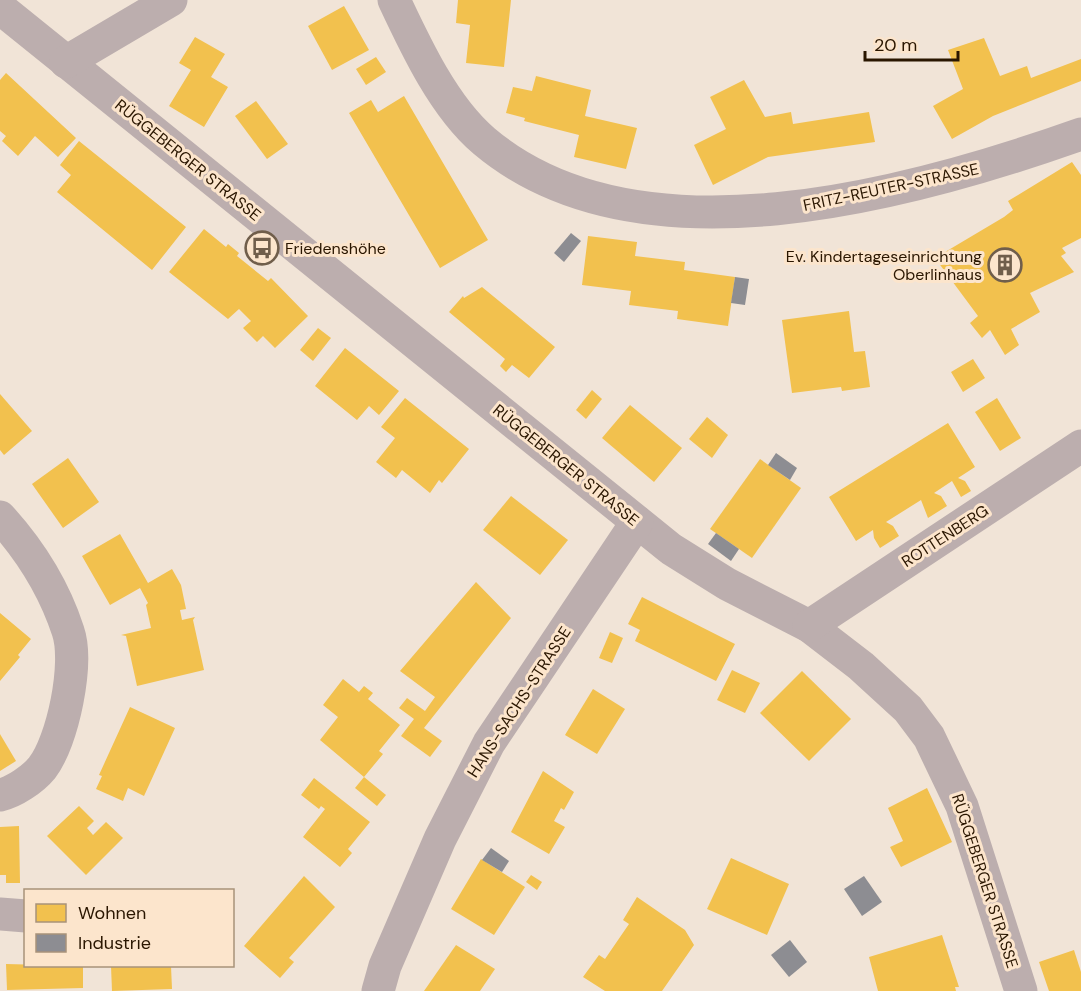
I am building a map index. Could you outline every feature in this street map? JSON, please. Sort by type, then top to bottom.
[{"type":"street","points":[[66,62],[171,0]]},
{"type":"street","name":"FRITZ-REUTER-STRASSE","points":[[394,0],[418,50],[437,81],[450,101],[483,140],[532,174],[588,196],[640,206],[709,212],[789,209],[881,192],[999,164],[1081,134]]},
{"type":"street","name":"RÜGGEBERGER STRASSE","points":[[0,8],[671,549],[707,573],[809,626],[861,666],[908,708],[929,737],[962,806],[1021,991]]},
{"type":"street","name":"ROTTENBERG","points":[[809,626],[1081,446]]},
{"type":"street","points":[[0,517],[21,540],[49,585],[69,633],[73,667],[51,754],[40,770],[10,793],[0,795]]},
{"type":"street","name":"HANS-SACHS-STRASSE","points":[[378,991],[385,966],[440,839],[489,743],[637,522]]},
{"type":"street","points":[[0,914],[24,916]]},
{"type":"building: Wohnen","points":[[458,0],[511,0],[504,67],[466,63],[470,25],[456,23]]},
{"type":"building: Wohnen","points":[[344,6],[369,50],[332,70],[308,26]]},
{"type":"building: Wohnen","points":[[195,37],[225,54],[211,77],[228,87],[204,127],[169,106],[191,70],[179,63]]},
{"type":"building: Wohnen","points":[[984,38],[1000,76],[1027,66],[1031,78],[1081,59],[1081,81],[993,116],[952,139],[933,106],[963,89],[948,50]]},
{"type":"building: Wohnen","points":[[376,57],[386,72],[366,85],[356,69]]},
{"type":"building: Wohnen","points":[[6,73],[76,138],[58,157],[35,136],[18,156],[2,141],[6,136],[0,131],[0,80]]},
{"type":"building: Wohnen","points":[[536,76],[591,90],[585,116],[637,128],[626,169],[574,157],[579,135],[524,121],[525,118],[506,113],[513,87],[532,91]]},
{"type":"building: Wohnen","points":[[744,80],[765,117],[791,112],[793,124],[869,112],[875,142],[768,157],[713,185],[694,145],[726,129],[710,97]]},
{"type":"building: Wohnen","points":[[404,96],[488,240],[440,268],[349,113],[371,100],[378,112]]},
{"type":"building: Wohnen","points":[[256,101],[288,144],[267,159],[235,116]]},
{"type":"building: Wohnen","points":[[79,141],[186,227],[152,270],[57,192],[71,175],[60,165]]},
{"type":"building: Wohnen","name":"Ev. Kindertageseinrichtung Oberlinhaus","points":[[1072,162],[1081,175],[1081,238],[1062,248],[1066,253],[1061,256],[1074,272],[1030,293],[1040,312],[1011,329],[1019,345],[1005,355],[990,330],[982,338],[970,323],[978,316],[935,258],[1004,217],[1013,210],[1008,201]]},
{"type":"building: Wohnen","points":[[204,229],[226,247],[228,244],[239,253],[237,256],[268,281],[271,278],[308,316],[275,348],[263,336],[257,342],[243,328],[251,321],[239,309],[228,319],[169,272]]},
{"type":"building: Wohnen","points":[[588,236],[637,242],[635,256],[685,262],[684,270],[735,277],[728,326],[677,319],[678,311],[629,305],[631,291],[582,285]]},
{"type":"building: Wohnen","points":[[482,287],[555,347],[529,378],[512,365],[506,372],[500,366],[505,359],[449,312],[463,296],[464,298]]},
{"type":"building: Wohnen","points":[[849,311],[854,352],[865,351],[870,387],[842,391],[841,387],[792,393],[782,320]]},
{"type":"building: Wohnen","points":[[318,328],[331,338],[313,361],[300,350]]},
{"type":"building: Wohnen","points":[[345,348],[399,391],[379,415],[369,406],[357,420],[315,386]]},
{"type":"building: Wohnen","points":[[973,359],[985,378],[963,392],[951,372]]},
{"type":"building: Wohnen","points":[[592,390],[602,399],[586,419],[576,410]]},
{"type":"building: Wohnen","points":[[0,394],[32,431],[4,455],[0,450]]},
{"type":"building: Wohnen","points":[[405,398],[469,449],[442,483],[439,480],[430,493],[402,470],[396,478],[376,462],[395,438],[381,427]]},
{"type":"building: Wohnen","points":[[997,398],[1021,438],[1000,451],[975,412]]},
{"type":"building: Wohnen","points":[[630,405],[682,448],[654,482],[602,438]]},
{"type":"building: Wohnen","points":[[707,417],[728,435],[712,458],[689,439]]},
{"type":"building: Wohnen","points":[[948,423],[975,467],[958,478],[965,481],[971,491],[961,497],[952,481],[934,493],[941,496],[947,506],[928,518],[921,500],[886,522],[893,526],[899,536],[880,548],[874,538],[873,530],[856,541],[829,497]]},
{"type":"building: Wohnen","points":[[68,458],[99,502],[63,528],[32,484]]},
{"type":"building: Wohnen","points":[[760,459],[801,488],[752,558],[710,529]]},
{"type":"building: Wohnen","points":[[511,496],[568,540],[540,575],[483,530]]},
{"type":"building: Wohnen","points":[[120,534],[148,583],[172,569],[181,585],[186,609],[180,610],[182,620],[195,617],[193,620],[204,670],[137,686],[126,636],[121,635],[151,628],[146,605],[148,603],[140,588],[110,605],[82,556]]},
{"type":"building: Wohnen","points":[[476,582],[511,618],[424,728],[442,741],[430,757],[401,736],[414,719],[399,708],[407,698],[425,711],[435,697],[400,671]]},
{"type":"building: Wohnen","points":[[642,597],[735,644],[716,681],[635,641],[640,630],[628,624]]},
{"type":"building: Wohnen","points":[[0,613],[31,639],[18,655],[20,657],[0,681]]},
{"type":"building: Wohnen","points":[[610,632],[623,638],[612,663],[599,658]]},
{"type":"building: Wohnen","points":[[732,670],[760,683],[745,713],[717,700]]},
{"type":"building: Wohnen","points":[[802,671],[851,719],[809,761],[760,713]]},
{"type":"building: Wohnen","points":[[343,679],[359,692],[364,686],[373,693],[368,699],[400,725],[379,751],[383,754],[364,777],[320,740],[338,717],[323,705]]},
{"type":"building: Wohnen","points":[[593,689],[625,709],[597,754],[565,735]]},
{"type":"building: Wohnen","points":[[130,707],[175,728],[144,796],[128,788],[123,801],[96,789],[102,776],[99,775]]},
{"type":"building: Wohnen","points":[[0,734],[16,761],[0,771]]},
{"type":"building: Wohnen","points":[[543,771],[574,792],[564,810],[561,808],[554,821],[565,827],[549,854],[511,832]]},
{"type":"building: Wohnen","points":[[364,777],[386,795],[377,806],[355,788]]},
{"type":"building: Wohnen","points":[[314,778],[370,822],[348,849],[352,853],[340,867],[303,837],[325,809],[321,806],[319,809],[301,795]]},
{"type":"building: Wohnen","points":[[927,788],[952,842],[901,867],[890,847],[903,841],[888,808]]},
{"type":"building: Wohnen","points":[[79,806],[94,821],[87,828],[93,835],[106,822],[123,838],[86,875],[47,836]]},
{"type":"building: Wohnen","points":[[19,826],[20,883],[6,883],[6,875],[0,875],[0,827]]},
{"type":"building: Wohnen","points":[[731,858],[789,884],[767,935],[707,909]]},
{"type":"building: Wohnen","points":[[481,859],[525,887],[494,935],[451,909]]},
{"type":"building: Wohnen","points":[[531,875],[542,882],[537,890],[526,882]]},
{"type":"building: Wohnen","points":[[304,876],[335,907],[289,958],[294,962],[280,978],[244,946]]},
{"type":"building: Wohnen","points":[[637,897],[685,930],[694,945],[662,991],[605,991],[583,977],[599,955],[605,959],[629,924],[623,920]]},
{"type":"building: Wohnen","points":[[942,935],[959,987],[955,987],[956,991],[878,991],[869,957]]},
{"type":"building: Wohnen","points":[[456,945],[495,969],[480,991],[424,991]]},
{"type":"building: Wohnen","points":[[1074,950],[1081,972],[1081,991],[1049,991],[1039,962]]},
{"type":"building: Wohnen","points":[[6,964],[24,964],[24,967],[83,967],[83,988],[7,990]]},
{"type":"building: Wohnen","points":[[111,967],[171,967],[172,989],[112,991]]},
{"type":"building: Industrie","points":[[571,233],[581,241],[564,262],[554,253]]},
{"type":"building: Industrie","points":[[735,277],[749,279],[745,305],[731,303]]},
{"type":"building: Industrie","points":[[776,453],[797,468],[790,480],[768,465]]},
{"type":"building: Industrie","points":[[716,533],[739,549],[731,561],[708,544]]},
{"type":"building: Industrie","points":[[491,848],[509,861],[502,872],[482,860]]},
{"type":"building: Industrie","points":[[864,876],[882,902],[862,916],[844,889]]},
{"type":"building: Industrie","points":[[790,940],[807,962],[789,977],[771,955]]},
{"type":"place","name":"Friedenshöhe","points":[[262,248]]},
{"type":"place","name":"Ev. Kindertageseinrichtung Oberlinhaus","points":[[1005,265]]}]
